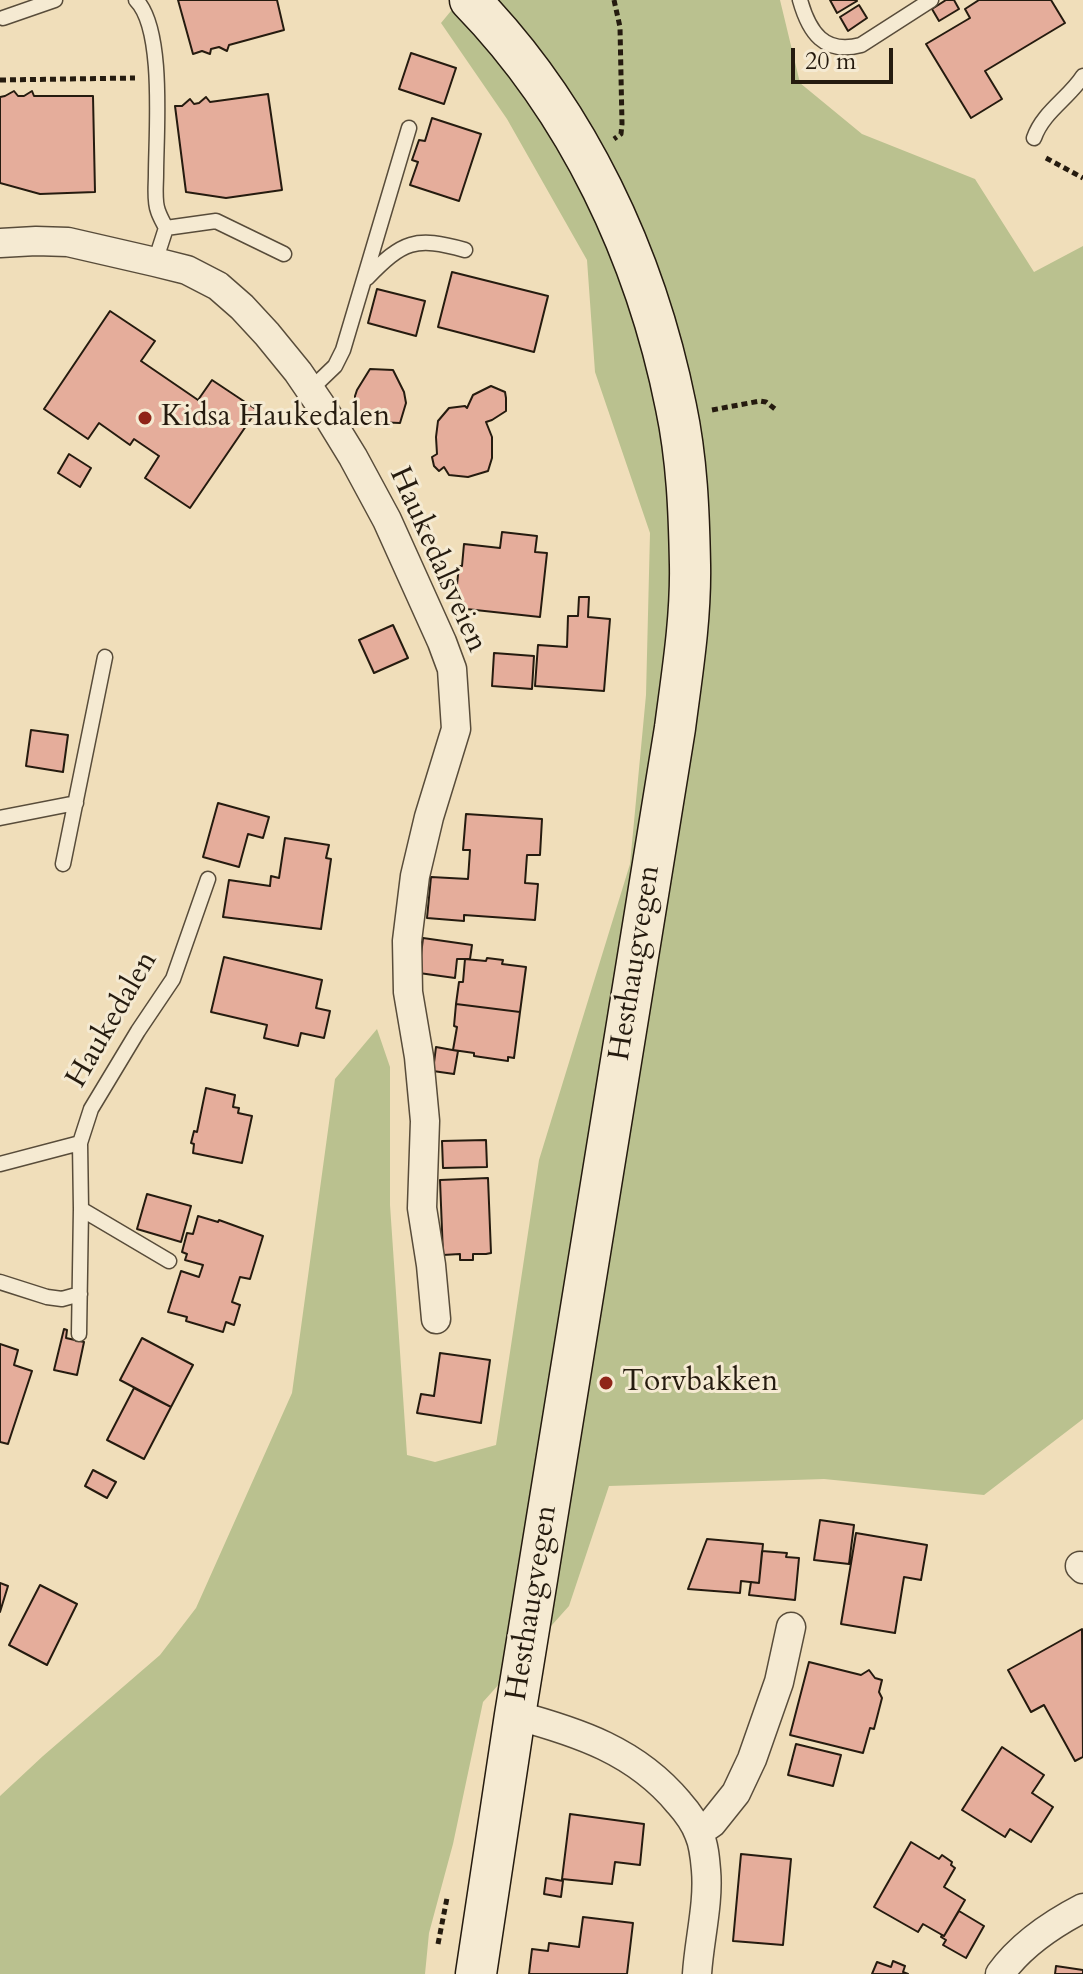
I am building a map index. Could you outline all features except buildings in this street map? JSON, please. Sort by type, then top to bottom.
[{"type":"main road","name":"Hesthaugvegen","points":[[470,0],[549,96],[604,191],[628,244],[647,296],[677,408],[684,460],[690,568],[686,639],[675,728],[476,1974]]},
{"type":"street","name":"Haukedalsveien","points":[[0,243],[68,242],[187,270],[218,286],[242,307],[310,390],[353,457],[387,520],[442,642],[452,669],[456,729],[415,876],[407,941],[408,992],[419,1057],[425,1121],[422,1208],[436,1319]]},
{"type":"street","points":[[699,1832],[712,1823],[736,1793],[752,1759],[779,1682],[791,1627]]},
{"type":"street","points":[[515,1715],[560,1727],[608,1746],[641,1766],[686,1811],[699,1832],[706,1875],[697,1974]]},
{"type":"street","points":[[1000,1974],[1028,1945],[1062,1919],[1083,1908]]},
{"type":"lane","points":[[3,18],[55,0]]},
{"type":"lane","points":[[136,0],[146,13],[156,78],[157,209],[166,228],[155,262]]},
{"type":"lane","points":[[800,0],[806,20],[818,36],[833,46],[848,48],[861,45],[931,0]]},
{"type":"lane","points":[[1034,138],[1049,113],[1083,76]]},
{"type":"lane","points":[[310,390],[335,366],[343,350],[409,128]]},
{"type":"lane","points":[[166,228],[216,221],[284,254]]},
{"type":"lane","points":[[363,282],[391,256],[414,243],[437,242],[465,250]]},
{"type":"lane","points":[[63,864],[105,657]]},
{"type":"lane","points":[[0,818],[76,803]]},
{"type":"lane","name":"Haukedalen","points":[[79,1334],[80,1143],[91,1109],[173,979],[208,879]]},
{"type":"lane","points":[[0,1164],[80,1143]]},
{"type":"lane","points":[[81,1209],[169,1261]]},
{"type":"lane","points":[[0,1282],[47,1297],[62,1299],[80,1294]]},
{"type":"path","points":[[608,144],[621,134],[622,124],[620,27],[614,0]]},
{"type":"path","points":[[0,80],[156,78]]},
{"type":"path","points":[[1034,138],[1039,154],[1083,178]]},
{"type":"path","points":[[703,412],[760,401],[775,409]]},
{"type":"green space","points":[[460,0],[780,0],[800,83],[862,134],[975,179],[1034,272],[1083,246],[1083,1419],[984,1495],[824,1479],[609,1486],[569,1606],[483,1702],[453,1844],[429,1933],[425,1974],[0,1974],[0,1796],[160,1655],[196,1608],[292,1393],[335,1079],[377,1029],[390,1067],[390,1205],[407,1455],[435,1462],[496,1445],[539,1160],[630,864],[646,695],[650,533],[595,372],[587,260],[507,119],[441,23]]},
{"type":"place","name":"Kidsa Haukedalen","points":[[145,418]]},
{"type":"place","name":"Torvbakken","points":[[606,1383]]}]
